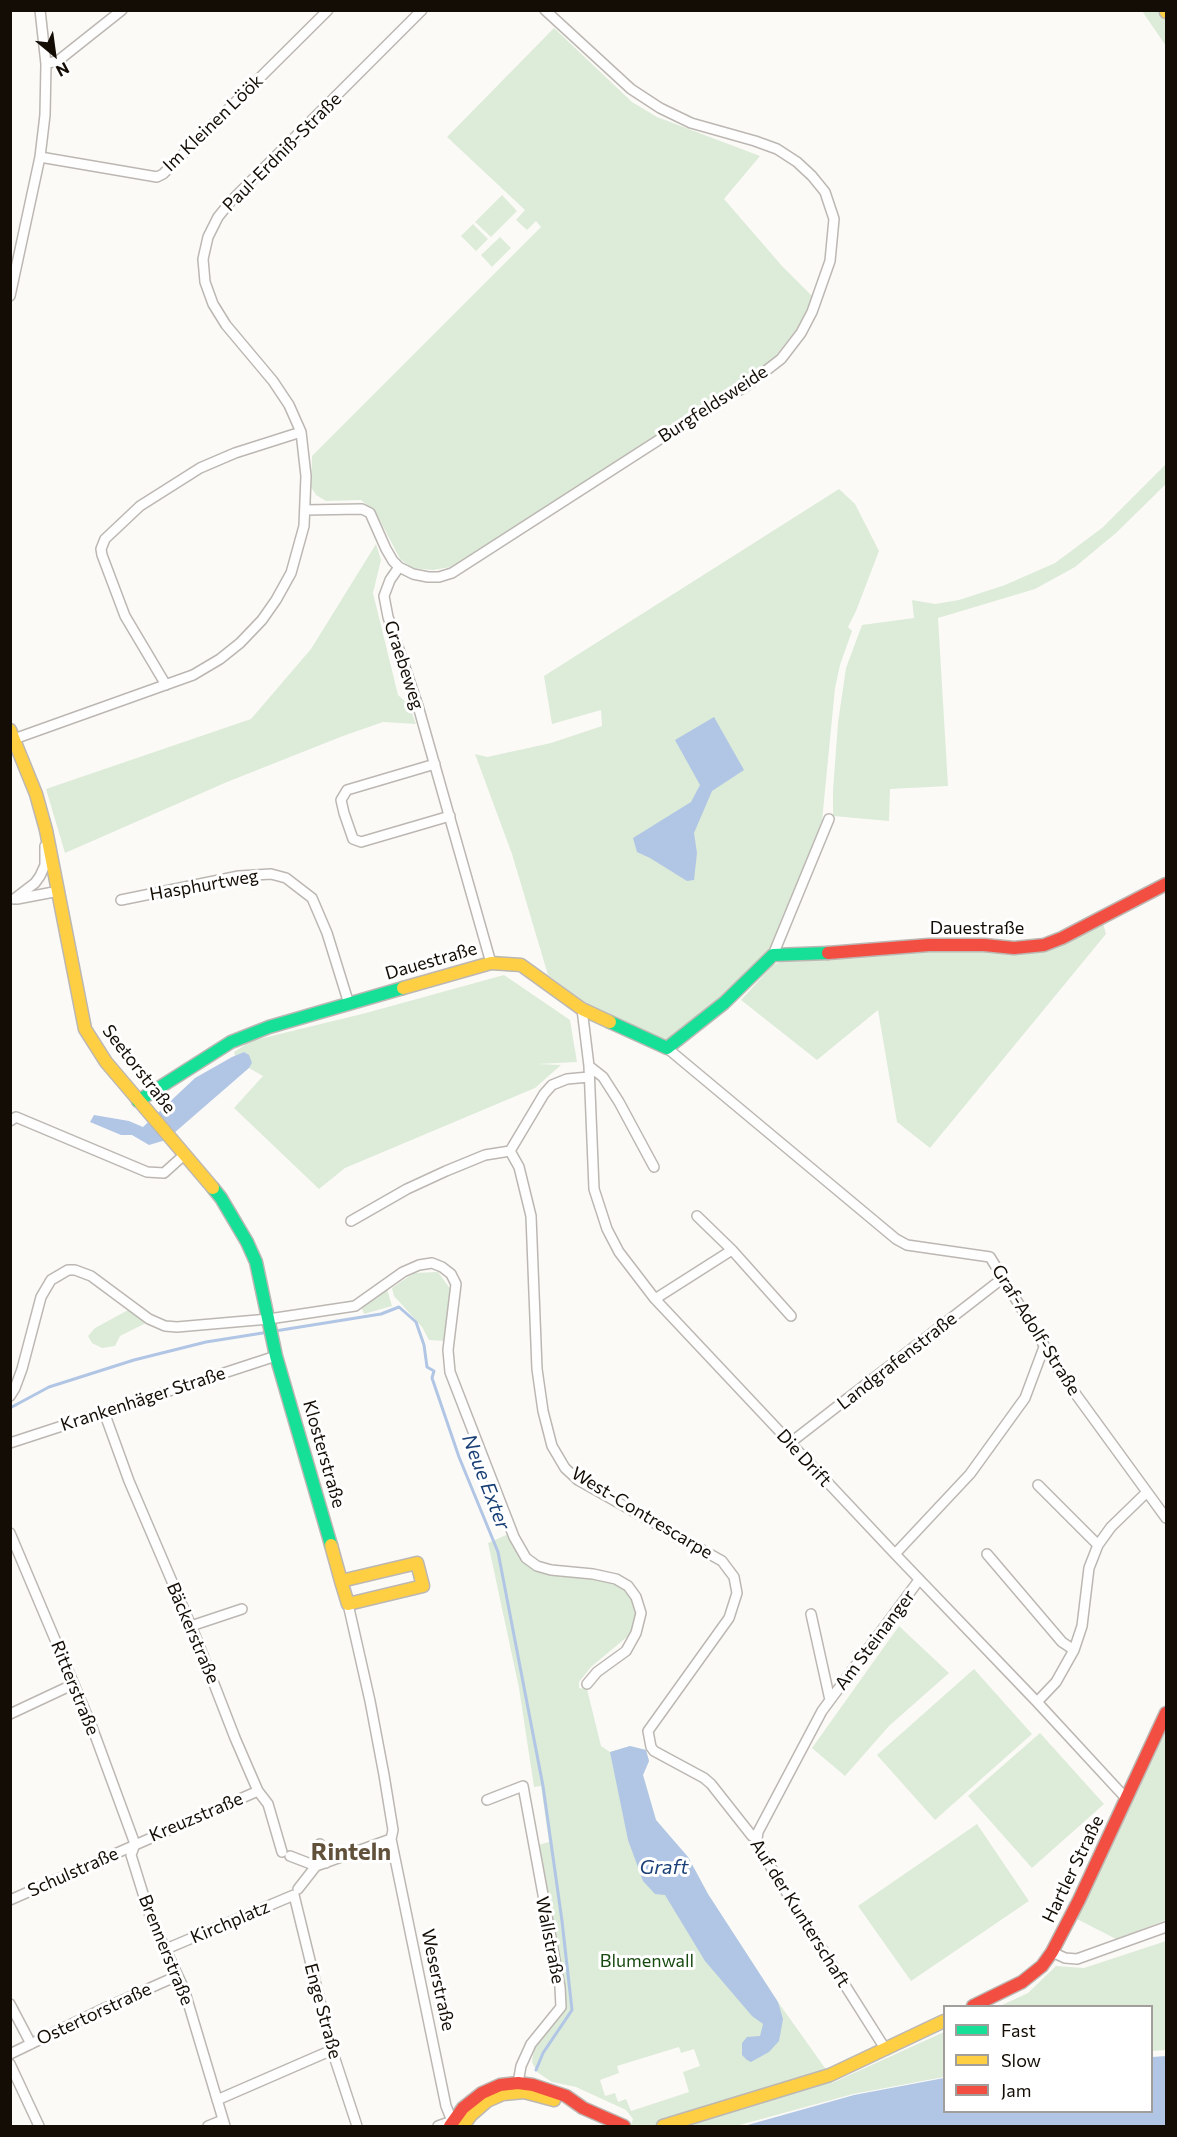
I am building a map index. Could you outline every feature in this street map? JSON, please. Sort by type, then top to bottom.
[{"type":"street","points":[[10,296],[40,157],[45,115],[46,64],[40,10]]},
{"type":"street","points":[[46,64],[59,60],[122,10]]},
{"type":"street","name":"Im Kleinen Löök","points":[[40,157],[157,177],[163,174],[328,10]]},
{"type":"street","name":"Paul-Erdniß-Straße","points":[[12,735],[193,675],[220,659],[240,643],[262,620],[276,600],[291,573],[304,526],[304,455],[301,432],[289,405],[273,381],[226,325],[213,304],[205,282],[203,259],[208,237],[218,217],[231,201],[423,10]]},
{"type":"street","name":"Burgfeldsweide","points":[[399,567],[413,574],[428,577],[439,577],[452,573],[713,405],[745,387],[781,359],[801,333],[812,312],[830,261],[834,219],[825,192],[797,162],[777,149],[691,123],[660,108],[608,70],[545,10]]},
{"type":"street","points":[[166,685],[124,616],[102,555],[101,549],[105,539],[140,506],[200,468],[234,453],[301,432]]},
{"type":"street","points":[[305,510],[363,509],[370,513],[386,549],[399,567]]},
{"type":"street","name":"Graebeweg","points":[[399,567],[390,580],[384,596],[388,617],[418,706],[491,963]]},
{"type":"street","name":"Seetorstraße","points":[[12,735],[36,794],[46,830],[85,1029],[106,1062],[221,1198],[240,1228],[256,1262],[270,1328]]},
{"type":"street","points":[[435,764],[347,790],[341,800],[344,813],[353,839],[361,842],[450,816]]},
{"type":"street","points":[[667,1048],[724,1003],[772,956],[829,819]]},
{"type":"street","points":[[12,899],[35,883],[40,876],[45,865],[46,830]]},
{"type":"street","name":"Hasphurtweg","points":[[121,900],[239,876],[272,874],[286,879],[312,898],[327,933],[349,1004]]},
{"type":"street","name":"Dauestraße","points":[[772,956],[860,952],[929,945],[984,945],[1014,948],[1044,945],[1167,884]]},
{"type":"street","points":[[12,899],[59,891]]},
{"type":"street","name":"Dauestraße","points":[[141,1105],[231,1042],[269,1027],[491,963],[521,965],[582,1009],[667,1048]]},
{"type":"street","name":"Die Drift","points":[[582,1009],[589,1071],[594,1190],[607,1229],[619,1252],[655,1299],[894,1554],[1127,1797]]},
{"type":"street","name":"Graf-Adolf-Straße","points":[[667,1048],[896,1239],[907,1245],[990,1257],[1084,1408],[1167,1518]]},
{"type":"street","points":[[351,1221],[407,1189],[446,1171],[485,1155],[510,1151],[544,1094],[552,1085],[589,1071],[603,1077],[654,1167]]},
{"type":"street","points":[[10,1121],[16,1117],[147,1172],[164,1173],[184,1155]]},
{"type":"street","name":"West-Contrescarpe","points":[[510,1151],[519,1167],[531,1216],[537,1369],[543,1411],[552,1446],[565,1468],[578,1480],[722,1561],[734,1577],[737,1593],[729,1618],[648,1731],[650,1742]]},
{"type":"street","points":[[697,1216],[732,1250],[791,1316]]},
{"type":"street","points":[[655,1299],[732,1250]]},
{"type":"street","points":[[10,1396],[22,1369],[41,1297],[51,1280],[68,1270],[91,1276],[149,1319],[165,1326],[270,1328],[356,1306],[403,1272],[419,1264],[432,1263],[442,1267],[451,1274],[456,1284],[448,1350],[450,1372],[514,1537],[526,1558],[537,1566],[551,1570],[593,1574],[616,1580],[628,1586],[636,1597],[641,1612],[636,1633],[626,1651],[597,1672],[587,1684]]},
{"type":"street","name":"Landgrafenstraße","points":[[790,1443],[1003,1278]]},
{"type":"street","name":"Klosterstraße","points":[[270,1328],[276,1356],[348,1604],[384,1775],[393,1830],[391,1839]]},
{"type":"street","points":[[894,1554],[970,1474],[1025,1398],[1044,1347]]},
{"type":"street","name":"Krankenhäger Straße","points":[[10,1443],[276,1356]]},
{"type":"street","name":"Bäckerstraße","points":[[104,1412],[133,1490],[258,1791],[268,1804],[286,1854],[316,1866]]},
{"type":"street","points":[[1038,1485],[1098,1545]]},
{"type":"street","points":[[1037,1702],[1056,1682],[1074,1650],[1082,1626],[1089,1568],[1098,1545],[1111,1527],[1147,1492]]},
{"type":"street","name":"Ritterstraße","points":[[10,1533],[74,1684],[135,1844]]},
{"type":"street","points":[[987,1554],[1062,1642],[1074,1650]]},
{"type":"street","points":[[341,1581],[417,1563],[423,1586],[348,1604]]},
{"type":"street","name":"Am Steinanger","points":[[757,1839],[801,1751],[830,1700],[919,1580]]},
{"type":"street","points":[[191,1626],[242,1609]]},
{"type":"street","name":"Am Steinanger","points":[[811,1614],[830,1700]]},
{"type":"street","points":[[10,1714],[74,1684]]},
{"type":"street","name":"Hartler Straße","points":[[977,2005],[1022,1982],[1042,1966],[1052,1952],[1167,1713]]},
{"type":"street","name":"Auf der Kunterschaft","points":[[650,1742],[654,1751],[711,1784],[752,1836],[757,1839],[759,1848],[886,2050]]},
{"type":"street","name":"Wallstraße","points":[[487,1800],[523,1786],[560,1987],[561,2007],[531,2044],[520,2066],[518,2083]]},
{"type":"street","name":"Kreuzstraße","points":[[135,1844],[258,1791]]},
{"type":"street","points":[[296,1892],[316,1866],[391,1839]]},
{"type":"street","name":"Weserstraße","points":[[391,1839],[446,2106],[458,2124]]},
{"type":"street","name":"Schulstraße","points":[[10,1900],[135,1844]]},
{"type":"street","name":"Brennerstraße","points":[[135,1844],[130,1854],[150,1916],[184,1989],[224,2123]]},
{"type":"street","points":[[320,1844],[326,1863]]},
{"type":"street","name":"Kirchplatz","points":[[166,1948],[296,1892]]},
{"type":"street","name":"Enge Straße","points":[[296,1892],[332,2050],[357,2127]]},
{"type":"street","points":[[1052,1952],[1065,1958],[1077,1959],[1167,1927]]},
{"type":"street","name":"Ostertorstraße","points":[[10,2054],[136,1994],[178,1978]]},
{"type":"street","points":[[10,2004],[31,2044]]},
{"type":"street","points":[[663,2127],[830,2075],[943,2022]]},
{"type":"street","points":[[217,2100],[332,2050]]},
{"type":"street","points":[[10,2064],[39,2127]]},
{"type":"street","points":[[458,2124],[463,2108],[482,2093],[500,2085],[518,2083],[533,2085],[566,2096],[573,2103],[618,2124]]},
{"type":"street","points":[[438,2127],[458,2124],[487,2101],[508,2093],[524,2092],[562,2103],[573,2103]]},
{"type":"street","points":[[208,2127],[224,2123]]},
{"type":"green space","points":[[1142,11],[1166,11],[1166,47],[1164,43]]},
{"type":"green space","points":[[554,28],[632,102],[657,117],[760,156],[724,199],[782,266],[813,297],[798,327],[773,359],[753,373],[451,567],[433,570],[412,568],[400,559],[376,513],[361,500],[326,501],[316,495],[311,487],[312,456],[541,227],[536,221],[527,230],[516,220],[525,210],[447,137]]},
{"type":"green space","points":[[502,195],[517,211],[491,237],[475,222]]},
{"type":"green space","points":[[473,224],[488,239],[476,251],[461,236]]},
{"type":"green space","points":[[500,237],[511,248],[492,267],[481,255]]},
{"type":"green space","points":[[1166,464],[1166,484],[1116,533],[1075,567],[1035,589],[938,618],[948,786],[890,789],[889,821],[833,816],[838,723],[846,668],[862,625],[914,618],[912,600],[935,604],[959,600],[1005,585],[1055,563],[1102,528]]},
{"type":"green space","points":[[839,489],[855,504],[879,551],[848,627],[852,631],[835,688],[822,821],[769,951],[710,1009],[675,1037],[665,1039],[589,1005],[548,975],[512,854],[475,754],[487,757],[551,743],[602,726],[601,710],[552,724],[544,676]]},
{"type":"green space","points":[[376,544],[381,560],[373,593],[398,695],[409,705],[416,724],[383,722],[343,736],[227,782],[65,853],[46,789],[251,719],[311,649]]},
{"type":"green space","points":[[1102,920],[1106,934],[930,1148],[897,1122],[878,1010],[817,1060],[741,1000],[773,965],[783,961],[958,950],[1012,953]]},
{"type":"green space","points":[[504,975],[570,1020],[577,1062],[537,1064],[561,1065],[535,1088],[345,1168],[319,1189],[234,1108],[263,1076],[249,1068],[252,1063],[244,1052],[235,1056],[234,1052],[251,1041],[366,1013]]},
{"type":"green space","points":[[438,1272],[451,1290],[444,1341],[429,1340],[422,1327],[394,1296],[392,1288],[414,1273]]},
{"type":"green space","points":[[387,1289],[392,1306],[364,1314],[361,1306]]},
{"type":"green space","points":[[130,1309],[148,1322],[120,1336],[115,1346],[102,1348],[92,1343],[88,1336],[95,1328]]},
{"type":"green space","name":"Blumenwall","points":[[513,1532],[537,1566],[615,1581],[637,1600],[641,1616],[634,1631],[591,1667],[579,1682],[579,1688],[587,1689],[601,1746],[610,1752],[630,1746],[646,1750],[649,1761],[643,1775],[656,1820],[688,1857],[708,1894],[778,2002],[830,2075],[832,2083],[943,2032],[943,2077],[853,2094],[736,2126],[631,2126],[633,2119],[626,2110],[576,2087],[552,2082],[537,2072],[532,2062],[535,2043],[563,2010],[538,1845],[549,1842],[541,1786],[534,1787],[519,1688],[488,1543]],"holes":[[[679,2047],[681,2053],[694,2049],[700,2066],[683,2072],[689,2092],[631,2111],[626,2099],[618,2102],[615,2093],[605,2096],[600,2080],[619,2073],[617,2066]]]},
{"type":"green space","points":[[899,1626],[949,1673],[889,1726],[845,1776],[812,1748]]},
{"type":"green space","points":[[974,1669],[1032,1734],[935,1820],[877,1755]]},
{"type":"green space","points":[[1166,1731],[1166,1920],[1116,1939],[1077,1919]]},
{"type":"green space","points":[[1040,1733],[1104,1804],[1032,1868],[968,1796]]},
{"type":"green space","points":[[977,1824],[1029,1901],[911,1981],[858,1906]]},
{"type":"green space","points":[[1166,1941],[1166,2050],[1153,2051],[1153,2005],[1002,2005],[1028,1993],[1056,1966],[1084,1968]]},
{"type":"water","points":[[714,717],[744,770],[712,791],[694,833],[697,853],[694,880],[687,881],[637,852],[633,838],[691,802],[700,785],[675,740]]},
{"type":"water","points":[[244,1052],[249,1055],[252,1063],[249,1068],[166,1140],[149,1145],[132,1135],[121,1135],[90,1122],[94,1115],[129,1121],[143,1127],[195,1078]]},
{"type":"water","name":"Graft","points":[[630,1746],[646,1750],[649,1761],[643,1775],[656,1820],[688,1857],[708,1894],[778,2002],[783,2019],[779,2041],[769,2052],[751,2062],[742,2055],[742,2043],[747,2037],[760,2036],[763,2024],[752,2016],[705,1961],[665,1895],[655,1894],[643,1881],[628,1840],[610,1752]]},
{"type":"water","points":[[1166,2056],[1166,2126],[744,2126],[854,2095],[943,2078],[943,2113],[1153,2113],[1153,2057]]},
{"type":"waterway","name":"Neue Exter","points":[[275,1331],[381,1314],[399,1307],[416,1322],[424,1345],[427,1367],[434,1371],[432,1378],[459,1457],[498,1552],[543,1786],[572,2010],[543,2053],[536,2070]]},
{"type":"waterway","name":"Neue Exter","points":[[10,1408],[49,1387],[134,1360],[206,1342],[269,1332]]},
{"type":"traffic: fast","points":[[610,1022],[667,1048],[724,1003],[773,955],[828,953]]},
{"type":"traffic: fast","points":[[138,1101],[231,1042],[269,1027],[403,988]]},
{"type":"traffic: fast","points":[[213,1188],[247,1242],[256,1262],[276,1356],[331,1545]]},
{"type":"traffic: slow","points":[[10,730],[36,794],[46,830],[85,1029],[106,1062],[213,1188]]},
{"type":"traffic: slow","points":[[403,988],[491,963],[521,965],[582,1009],[610,1022]]},
{"type":"traffic: slow","points":[[331,1545],[341,1581],[348,1604],[423,1586],[417,1563],[341,1581]]},
{"type":"traffic: slow","points":[[663,2126],[830,2075],[943,2021]]},
{"type":"traffic: slow","points":[[463,2126],[471,2115],[487,2101],[503,2094],[524,2092],[554,2100]]},
{"type":"traffic: jam","points":[[828,953],[929,945],[984,945],[1014,948],[1044,945],[1166,884]]},
{"type":"traffic: jam","points":[[975,2005],[1022,1982],[1042,1966],[1052,1952],[1079,1900],[1166,1713]]},
{"type":"traffic: jam","points":[[450,2126],[463,2108],[482,2093],[500,2085],[518,2083],[533,2085],[566,2096],[583,2108],[624,2126]]},
{"type":"district","name":"Rinteln","points":[[351,1852]]}]
